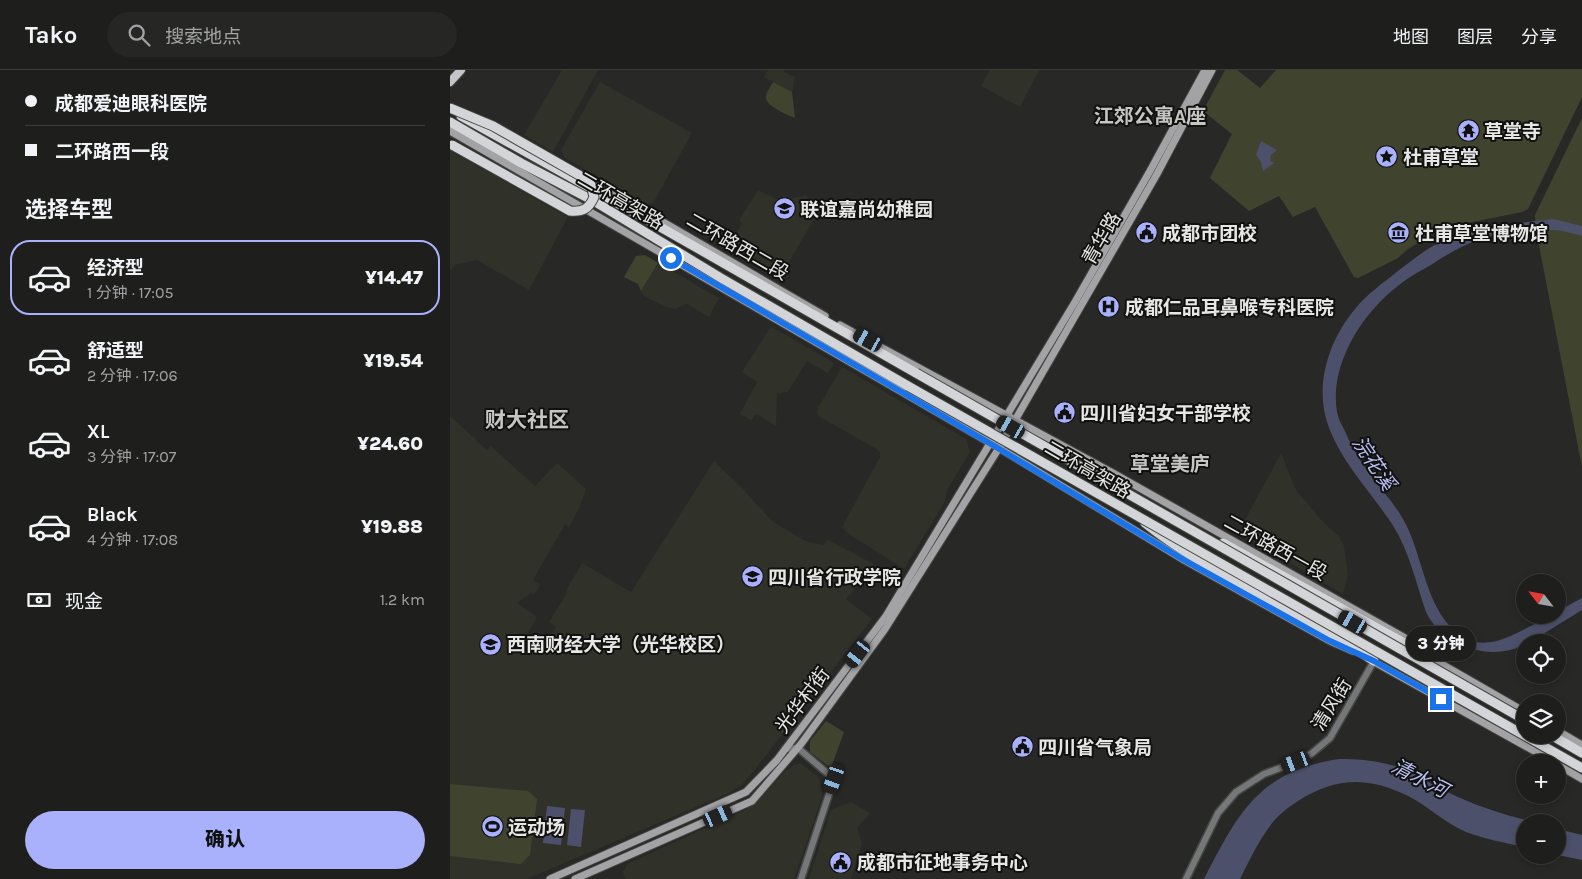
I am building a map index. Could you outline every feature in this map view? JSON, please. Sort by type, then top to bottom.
[{"type":"highway","points":[[450,108],[493,126],[586,180],[593,189],[594,197],[592,203],[586,210],[580,212],[570,211],[450,144]]},
{"type":"highway","name":"二环高架路","points":[[450,108],[1516,715]]},
{"type":"highway","name":"二环高架路","points":[[450,122],[521,163],[592,200],[807,329],[1582,768]]},
{"type":"highway","points":[[1145,504],[1194,527],[1426,655]]},
{"type":"highway","points":[[1131,512],[1159,535],[1194,558],[1334,635],[1374,661]]},
{"type":"highway","points":[[1566,744],[1582,753]]},
{"type":"main road","points":[[450,82],[461,70]]},
{"type":"main road","name":"青华路","points":[[1007,417],[1104,253],[1205,70]]},
{"type":"main road","name":"青华路","points":[[1015,421],[1156,174],[1212,70]]},
{"type":"main road","name":"二环路西二段","points":[[450,108],[572,176],[651,215],[834,321],[1007,417]]},
{"type":"main road","points":[[450,131],[999,448],[1184,560],[1330,641],[1374,661],[1540,754]]},
{"type":"main road","name":"二环路西一段","points":[[1007,417],[1113,473],[1414,643],[1426,655],[1516,707]]},
{"type":"main road","name":"光华村街","points":[[550,879],[746,792],[777,760],[886,616],[1007,417]]},
{"type":"main road","name":"光华村街","points":[[575,879],[752,800],[798,748],[885,629],[1015,421]]},
{"type":"main road","points":[[1566,736],[1582,745]]},
{"type":"main road","points":[[1566,770],[1582,779]]},
{"type":"street","name":"清风街","points":[[1186,879],[1218,813],[1236,792],[1264,774],[1312,754],[1330,738],[1374,661]]},
{"type":"street","points":[[785,749],[798,748],[834,779],[801,879]]},
{"type":"shaded area","points":[[562,70],[598,70],[553,152],[524,135]]},
{"type":"shaded area","points":[[768,70],[784,70],[784,72],[795,77],[792,92],[764,77]]},
{"type":"shaded area","points":[[990,70],[1039,70],[1020,107],[981,86]]},
{"type":"shaded area","points":[[600,82],[692,133],[653,203],[646,204],[564,157],[561,150]]},
{"type":"shaded area","points":[[450,151],[568,217],[529,290],[477,260],[455,265],[450,271]]},
{"type":"shaded area","points":[[758,190],[781,201],[807,195],[813,221],[779,279],[728,250],[742,223],[739,220]]},
{"type":"shaded area","points":[[658,263],[719,298],[709,317],[687,304],[675,309],[644,296],[641,291]]},
{"type":"shaded area","points":[[772,327],[834,363],[828,373],[807,361],[788,392],[777,394],[776,426],[756,414],[751,420],[740,414],[757,382],[742,372]]},
{"type":"shaded area","points":[[842,367],[966,439],[970,452],[947,490],[945,501],[904,569],[846,532],[842,527],[880,457],[880,452],[820,417],[817,413],[819,406]]},
{"type":"shaded area","name":"西南财经大学（光华校区）","points":[[450,416],[487,450],[491,446],[535,486],[557,463],[586,489],[580,507],[569,527],[565,524],[533,580],[540,585],[534,595],[531,593],[517,603],[537,617],[524,639],[541,649],[556,627],[549,622],[582,563],[631,592],[714,461],[772,521],[805,541],[823,545],[828,540],[874,564],[846,599],[872,619],[745,782],[731,792],[527,879],[450,879]]},
{"type":"shaded area","points":[[1281,453],[1296,490],[1324,523],[1338,535],[1344,546],[1348,574],[1343,594],[1238,533]]},
{"type":"shaded area","points":[[801,763],[819,778],[823,794],[794,879],[626,879],[623,873],[627,864],[745,810],[785,771]]},
{"type":"shaded area","points":[[851,802],[870,813],[857,828],[862,843],[851,879],[809,879],[831,810]]},
{"type":"green space","name":"杜甫草堂","points":[[1225,70],[1237,70],[1260,88],[1276,70],[1582,70],[1582,97],[1528,209],[1522,212],[1443,228],[1408,249],[1398,258],[1358,278],[1354,277],[1315,207],[1293,217],[1279,196],[1249,211],[1210,178],[1232,134],[1203,111]]},
{"type":"green space","points":[[773,82],[792,92],[795,118],[769,104],[766,97]]},
{"type":"green space","points":[[1582,118],[1582,467],[1536,230],[1535,215]]},
{"type":"green space","points":[[645,255],[658,263],[641,291],[638,284],[624,277],[636,256]]},
{"type":"green space","points":[[826,721],[844,732],[831,768],[810,752],[810,741]]},
{"type":"green space","name":"运动场","points":[[450,784],[528,791],[537,799],[530,855],[521,864],[450,856]]},
{"type":"water","points":[[1261,141],[1277,150],[1271,155],[1270,161],[1274,163],[1263,171],[1261,162],[1256,155]]},
{"type":"water","points":[[1553,219],[1582,226],[1582,236],[1556,230],[1534,230],[1487,237],[1454,251],[1415,274],[1385,297],[1361,325],[1343,359],[1338,376],[1336,394],[1337,412],[1352,446],[1361,462],[1405,523],[1415,545],[1430,592],[1437,607],[1456,632],[1469,640],[1486,643],[1511,636],[1535,624],[1559,624],[1543,634],[1516,634],[1516,648],[1498,652],[1485,652],[1461,645],[1450,639],[1432,622],[1426,612],[1408,556],[1398,534],[1348,464],[1334,439],[1324,410],[1323,394],[1326,364],[1331,349],[1346,321],[1365,298],[1404,266],[1438,243],[1464,233],[1502,225]]},
{"type":"water","points":[[1582,598],[1582,610],[1566,620],[1566,607]]},
{"type":"water","name":"清水河","points":[[1339,759],[1358,760],[1387,764],[1405,770],[1467,801],[1516,817],[1516,845],[1466,832],[1415,800],[1393,789],[1365,782],[1352,782],[1325,787],[1282,812],[1262,838],[1240,879],[1204,879],[1228,834],[1254,799],[1270,785],[1289,774],[1312,765]]},
{"type":"water","points":[[547,806],[565,808],[561,845],[543,843]]},
{"type":"water","points":[[571,809],[585,810],[581,847],[567,845]]},
{"type":"water","points":[[1566,831],[1582,835],[1582,860],[1566,857]]},
{"type":"place","name":"草堂寺","points":[[1468,131]]},
{"type":"place","name":"杜甫草堂","points":[[1387,157]]},
{"type":"place","name":"联谊嘉尚幼稚园","points":[[784,209]]},
{"type":"place","name":"成都市团校","points":[[1146,233]]},
{"type":"place","name":"杜甫草堂博物馆","points":[[1399,233]]},
{"type":"place","name":"成都仁品耳鼻喉专科医院","points":[[1109,307]]},
{"type":"place","name":"四川省妇女干部学校","points":[[1064,413]]},
{"type":"place","name":"四川省行政学院","points":[[752,577]]},
{"type":"place","name":"西南财经大学（光华校区）","points":[[491,644]]},
{"type":"place","name":"四川省气象局","points":[[1022,747]]},
{"type":"place","name":"运动场","points":[[492,827]]},
{"type":"place","name":"成都市征地事务中心","points":[[841,862]]},
{"type":"district","name":"江郊公寓A座","points":[[1150,116]]},
{"type":"district","name":"财大社区","points":[[527,420]]},
{"type":"district","name":"草堂美庐","points":[[1170,464]]},
{"type":"route","points":[[671,258],[991,444],[1184,560],[1330,641],[1374,661],[1441,699]]},
{"type":"water label","name":"浣花溪","points":[[1374,463]]}]
